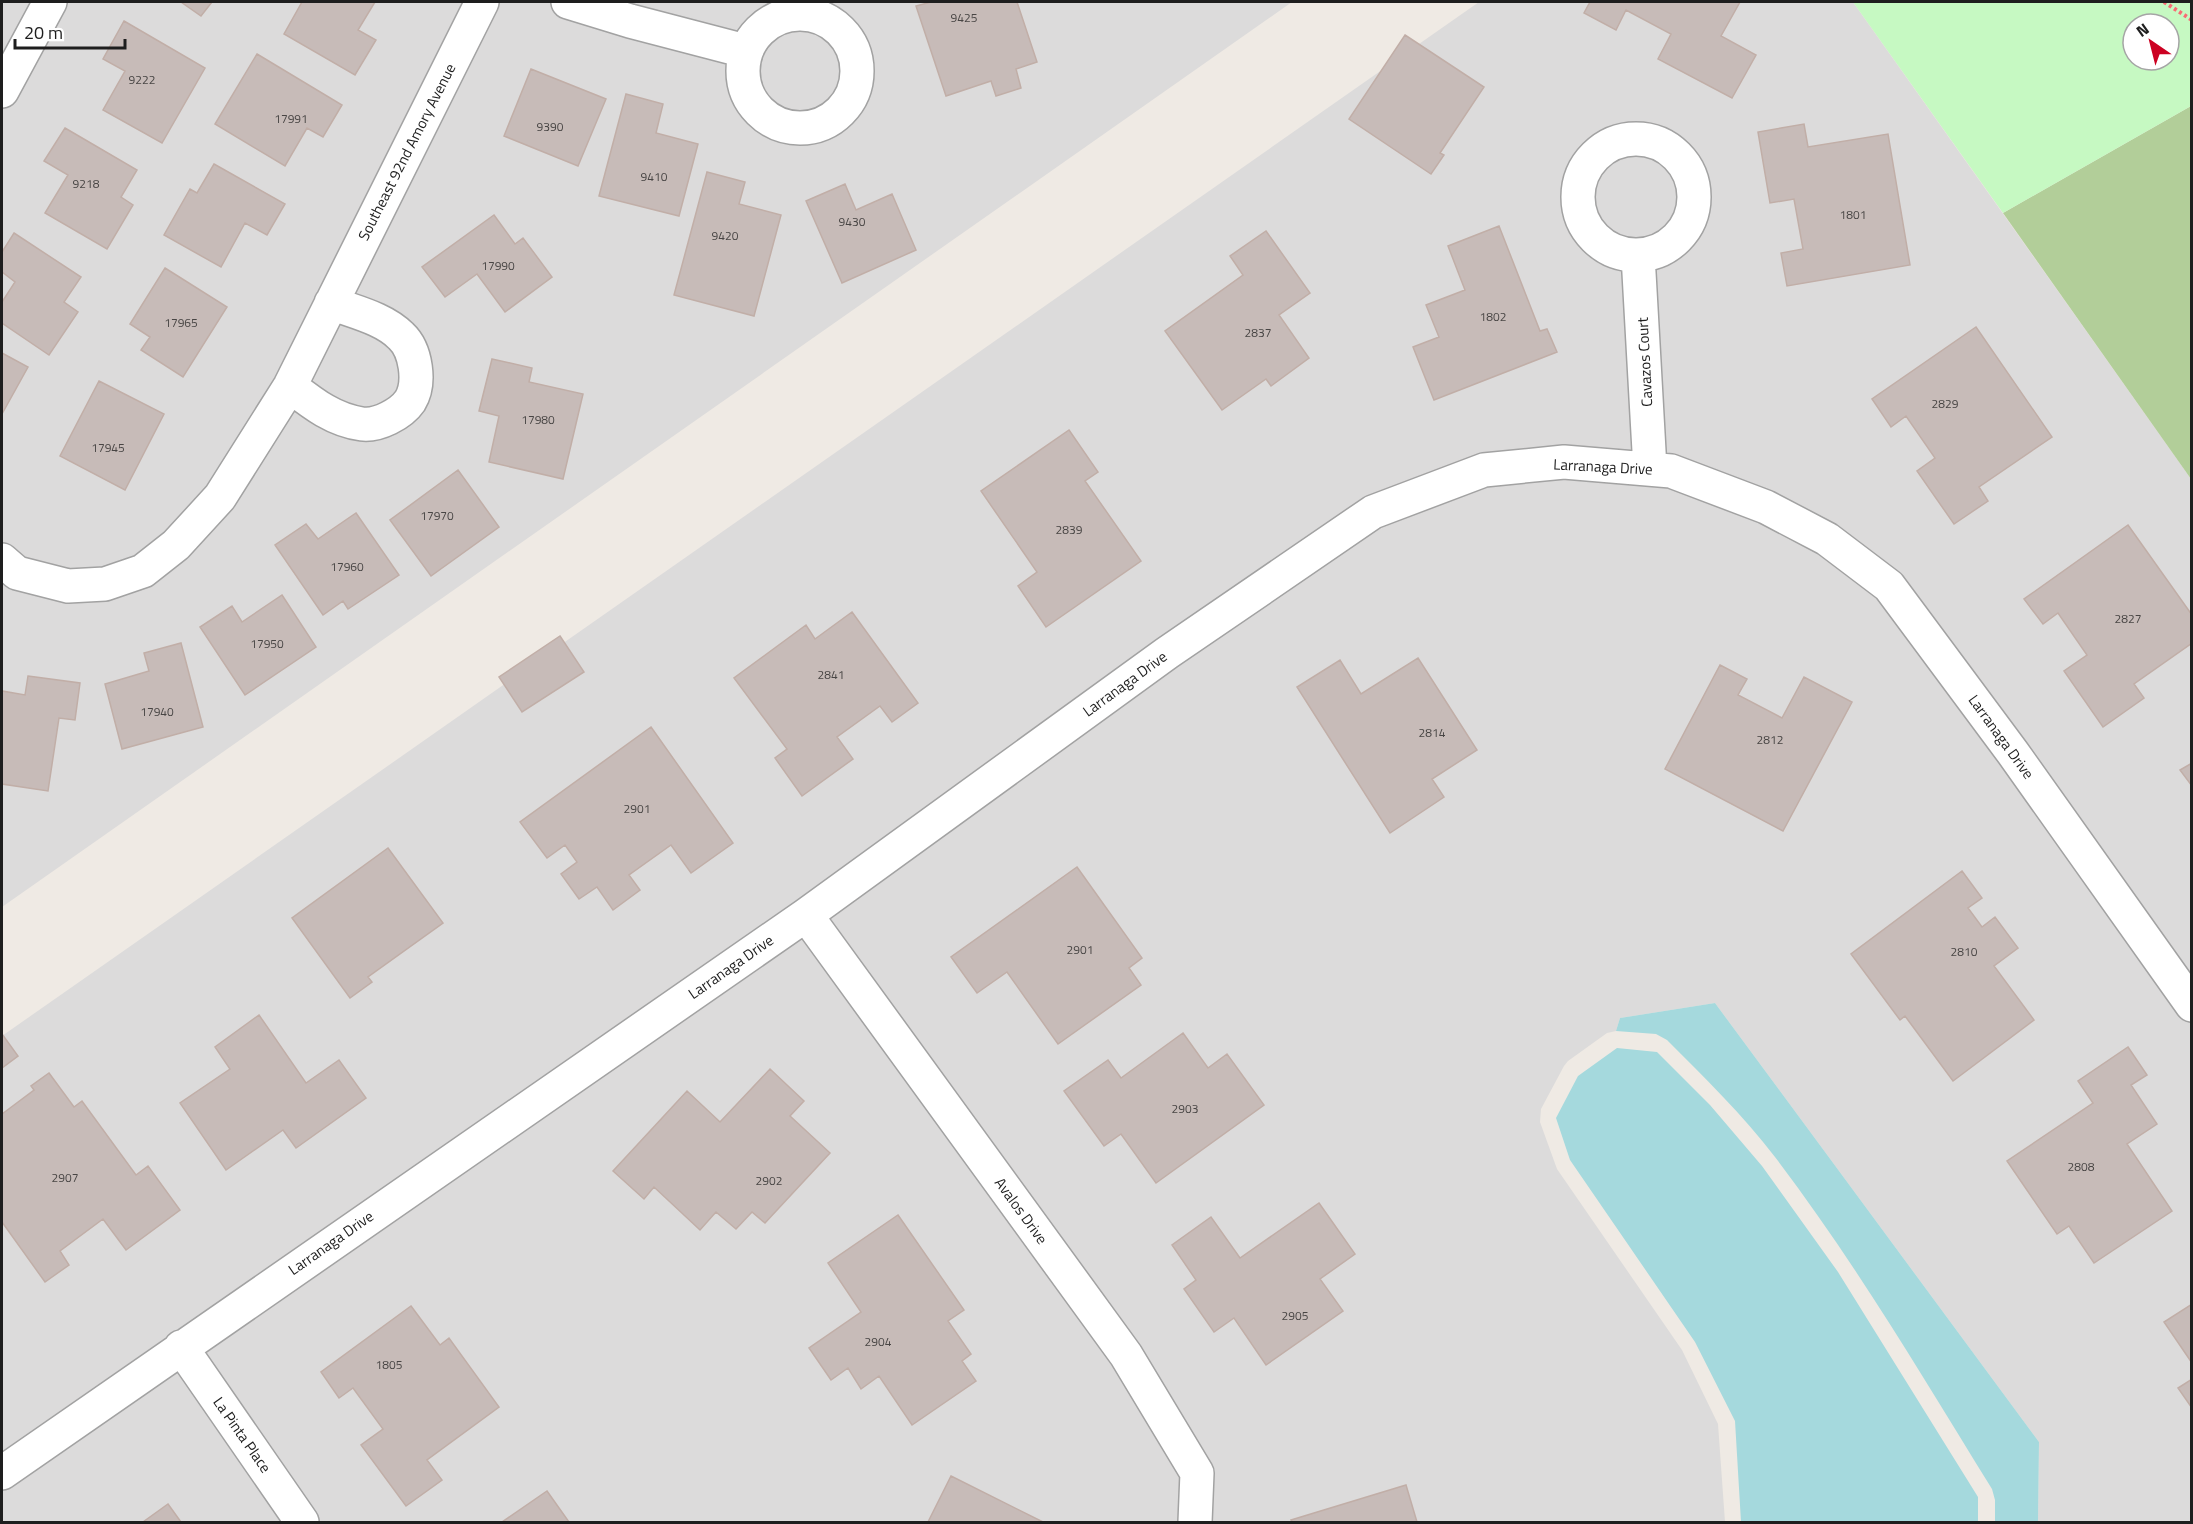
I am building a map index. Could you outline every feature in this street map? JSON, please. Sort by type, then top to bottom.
[{"type":"street","points":[[2,91],[50,2]]},
{"type":"street","name":"Southeast 92nd Amory Avenue","points":[[2,560],[17,573],[68,586],[105,584],[143,571],[176,545],[220,497],[290,386],[482,2]]},
{"type":"street","points":[[568,2],[745,51]]},
{"type":"street","name":"Cavazos Court","points":[[1638,255],[1650,469]]},
{"type":"street","points":[[290,386],[339,420],[365,424],[390,418],[410,401],[415,386],[415,361],[403,337],[382,322],[331,303]]},
{"type":"street","name":"Larranaga Drive","points":[[2,1473],[806,915],[1167,653],[1372,512],[1484,470],[1564,462],[1671,471],[1766,507],[1827,539],[1889,586],[2013,753],[2192,1005]]},
{"type":"street","name":"Avalos Drive","points":[[806,915],[1126,1355],[1197,1473],[1195,1522]]},
{"type":"street","name":"La Pinta Place","points":[[181,1347],[303,1522]]},
{"type":"path","points":[[2164,2],[2192,20]]},
{"type":"shaded area","points":[[2,2],[1292,2],[2,907]]},
{"type":"shaded area","points":[[1479,2],[1853,2],[2191,479],[2191,1522],[2038,1522],[2039,1442],[1715,1003],[1620,1018],[1616,1031],[1607,1033],[1564,1066],[1541,1109],[1540,1122],[1557,1169],[1682,1350],[1718,1424],[1725,1522],[2,1522],[2,1036]]},
{"type":"green space","points":[[1853,2],[2191,2],[2191,106],[2003,213]]},
{"type":"green space","points":[[2191,106],[2191,479],[2003,213]]},
{"type":"water","points":[[1715,1003],[2039,1442],[2038,1522],[1995,1522],[1995,1500],[1992,1489],[1914,1362],[1833,1237],[1750,1126],[1667,1040],[1656,1034],[1616,1031],[1620,1018]]},
{"type":"water","points":[[1617,1048],[1657,1052],[1710,1105],[1762,1166],[1838,1272],[1978,1497],[1978,1522],[1741,1522],[1735,1421],[1695,1342],[1570,1160],[1556,1118],[1578,1076]]},
{"type":"building","points":[[181,2],[212,2],[201,16]]},
{"type":"building","points":[[302,2],[375,2],[358,30],[376,40],[355,75],[284,34]]},
{"type":"building","points":[[931,2],[1017,2],[1037,62],[1016,69],[1021,88],[996,96],[991,81],[946,96],[916,6]]},
{"type":"building","points":[[1590,2],[1740,2],[1721,36],[1756,55],[1732,98],[1658,59],[1671,34],[1626,10],[1616,30],[1584,13]]},
{"type":"building","points":[[124,21],[205,68],[162,143],[103,110],[125,71],[103,59]]},
{"type":"building","points":[[1405,35],[1484,87],[1440,153],[1444,155],[1431,174],[1349,119]]},
{"type":"building","points":[[257,54],[342,105],[323,137],[307,128],[285,166],[215,124]]},
{"type":"building","points":[[531,69],[606,99],[578,166],[504,136]]},
{"type":"building","points":[[626,94],[663,104],[656,133],[698,144],[679,216],[599,196]]},
{"type":"building","points":[[1804,124],[1808,147],[1888,134],[1910,265],[1787,286],[1781,253],[1803,249],[1794,199],[1770,203],[1758,132]]},
{"type":"building","points":[[65,128],[137,170],[121,197],[133,205],[107,249],[45,213],[68,175],[44,161]]},
{"type":"building","points":[[214,164],[285,204],[267,235],[245,223],[221,267],[164,235],[190,189],[197,193]]},
{"type":"building","points":[[707,172],[745,182],[739,204],[781,215],[754,316],[674,295]]},
{"type":"building","points":[[845,184],[856,210],[892,194],[916,250],[842,283],[806,201]]},
{"type":"building","points":[[494,215],[515,244],[523,238],[552,277],[505,312],[477,274],[445,297],[422,267]]},
{"type":"building","points":[[1499,226],[1540,331],[1547,329],[1557,352],[1434,400],[1413,347],[1439,337],[1426,305],[1465,290],[1448,246]]},
{"type":"building","points":[[1266,231],[1310,293],[1279,315],[1309,358],[1271,386],[1266,379],[1222,410],[1165,331],[1243,275],[1230,256]]},
{"type":"building","points":[[14,233],[81,277],[64,302],[78,312],[49,355],[2,323],[2,302],[15,282],[2,272],[2,252]]},
{"type":"building","points":[[165,268],[227,307],[183,377],[141,350],[150,337],[130,324]]},
{"type":"building","points":[[1976,327],[2052,437],[1979,487],[1988,501],[1954,524],[1917,471],[1935,458],[1906,416],[1891,427],[1872,399]]},
{"type":"building","points":[[2,353],[28,367],[2,414]]},
{"type":"building","points":[[492,359],[532,368],[529,382],[583,394],[563,479],[489,462],[499,416],[479,411]]},
{"type":"building","points":[[99,381],[164,414],[125,490],[60,456]]},
{"type":"building","points":[[1069,430],[1098,472],[1085,481],[1141,561],[1046,627],[1018,586],[1037,572],[981,491]]},
{"type":"building","points":[[458,470],[499,527],[431,576],[390,520]]},
{"type":"building","points":[[356,513],[399,575],[348,609],[343,601],[323,615],[275,545],[306,524],[318,539]]},
{"type":"building","points":[[2128,525],[2192,615],[2192,643],[2134,684],[2144,698],[2103,727],[2064,671],[2087,655],[2058,613],[2043,624],[2024,599]]},
{"type":"building","points":[[282,595],[316,647],[245,695],[200,627],[232,606],[242,622]]},
{"type":"building","points":[[852,612],[918,703],[892,722],[880,706],[837,737],[853,759],[802,796],[775,758],[787,749],[734,678],[806,625],[815,639]]},
{"type":"building","points":[[560,636],[584,672],[522,712],[499,677]]},
{"type":"building","points":[[181,643],[203,727],[122,749],[105,684],[149,671],[144,653]]},
{"type":"building","points":[[1418,658],[1477,750],[1432,779],[1444,797],[1390,833],[1297,687],[1340,660],[1361,694]]},
{"type":"building","points":[[1720,665],[1747,679],[1738,695],[1782,718],[1804,677],[1852,702],[1783,831],[1665,769]]},
{"type":"building","points":[[28,676],[80,683],[75,720],[59,718],[48,791],[2,784],[2,691],[25,695]]},
{"type":"building","points":[[651,727],[733,843],[691,873],[671,845],[629,875],[640,890],[613,910],[597,887],[579,899],[561,874],[577,862],[565,845],[547,858],[520,822]]},
{"type":"building","points":[[2192,763],[2192,786],[2180,770]]},
{"type":"building","points":[[388,848],[443,923],[368,977],[372,982],[350,998],[292,918]]},
{"type":"building","points":[[1077,867],[1142,958],[1129,968],[1141,985],[1058,1044],[1007,972],[977,993],[951,957]]},
{"type":"building","points":[[1962,871],[1982,898],[1968,908],[1982,927],[1995,917],[2018,948],[1994,966],[2034,1020],[1953,1081],[1905,1016],[1900,1020],[1851,954]]},
{"type":"building","points":[[259,1015],[306,1083],[339,1060],[366,1098],[296,1148],[283,1130],[226,1170],[180,1103],[230,1069],[215,1047]]},
{"type":"building","points":[[1183,1033],[1208,1068],[1227,1054],[1264,1105],[1156,1183],[1121,1134],[1104,1146],[1064,1091],[1108,1060],[1121,1078]]},
{"type":"building","points":[[2,1034],[18,1056],[2,1068]]},
{"type":"building","points":[[2128,1047],[2147,1075],[2131,1085],[2157,1124],[2127,1144],[2172,1211],[2094,1263],[2069,1226],[2057,1234],[2007,1161],[2093,1103],[2078,1081]]},
{"type":"building","points":[[770,1069],[804,1101],[790,1116],[830,1153],[765,1223],[752,1212],[736,1229],[716,1212],[700,1230],[654,1187],[644,1199],[613,1171],[687,1091],[720,1122]]},
{"type":"building","points":[[49,1073],[74,1107],[82,1101],[136,1175],[148,1166],[180,1210],[126,1250],[103,1219],[60,1251],[69,1265],[45,1282],[2,1222],[2,1114],[34,1090],[31,1086]]},
{"type":"building","points":[[1319,1203],[1355,1254],[1320,1279],[1343,1311],[1266,1365],[1234,1318],[1214,1332],[1184,1289],[1196,1280],[1172,1245],[1211,1217],[1240,1258]]},
{"type":"building","points":[[898,1215],[964,1310],[948,1321],[971,1354],[962,1361],[976,1381],[912,1425],[879,1376],[861,1389],[848,1368],[831,1380],[809,1348],[861,1312],[828,1263]]},
{"type":"building","points":[[2192,1304],[2192,1363],[2164,1322]]},
{"type":"building","points":[[411,1306],[440,1345],[449,1338],[499,1407],[427,1460],[442,1480],[406,1506],[361,1445],[383,1429],[353,1388],[339,1398],[321,1372]]},
{"type":"building","points":[[2192,1379],[2192,1408],[2178,1388]]},
{"type":"building","points":[[951,1476],[1043,1522],[928,1522]]},
{"type":"building","points":[[1406,1485],[1417,1522],[1292,1522],[1291,1520]]},
{"type":"building","points":[[547,1491],[569,1522],[502,1522]]},
{"type":"building","points":[[168,1504],[181,1522],[143,1522]]}]
